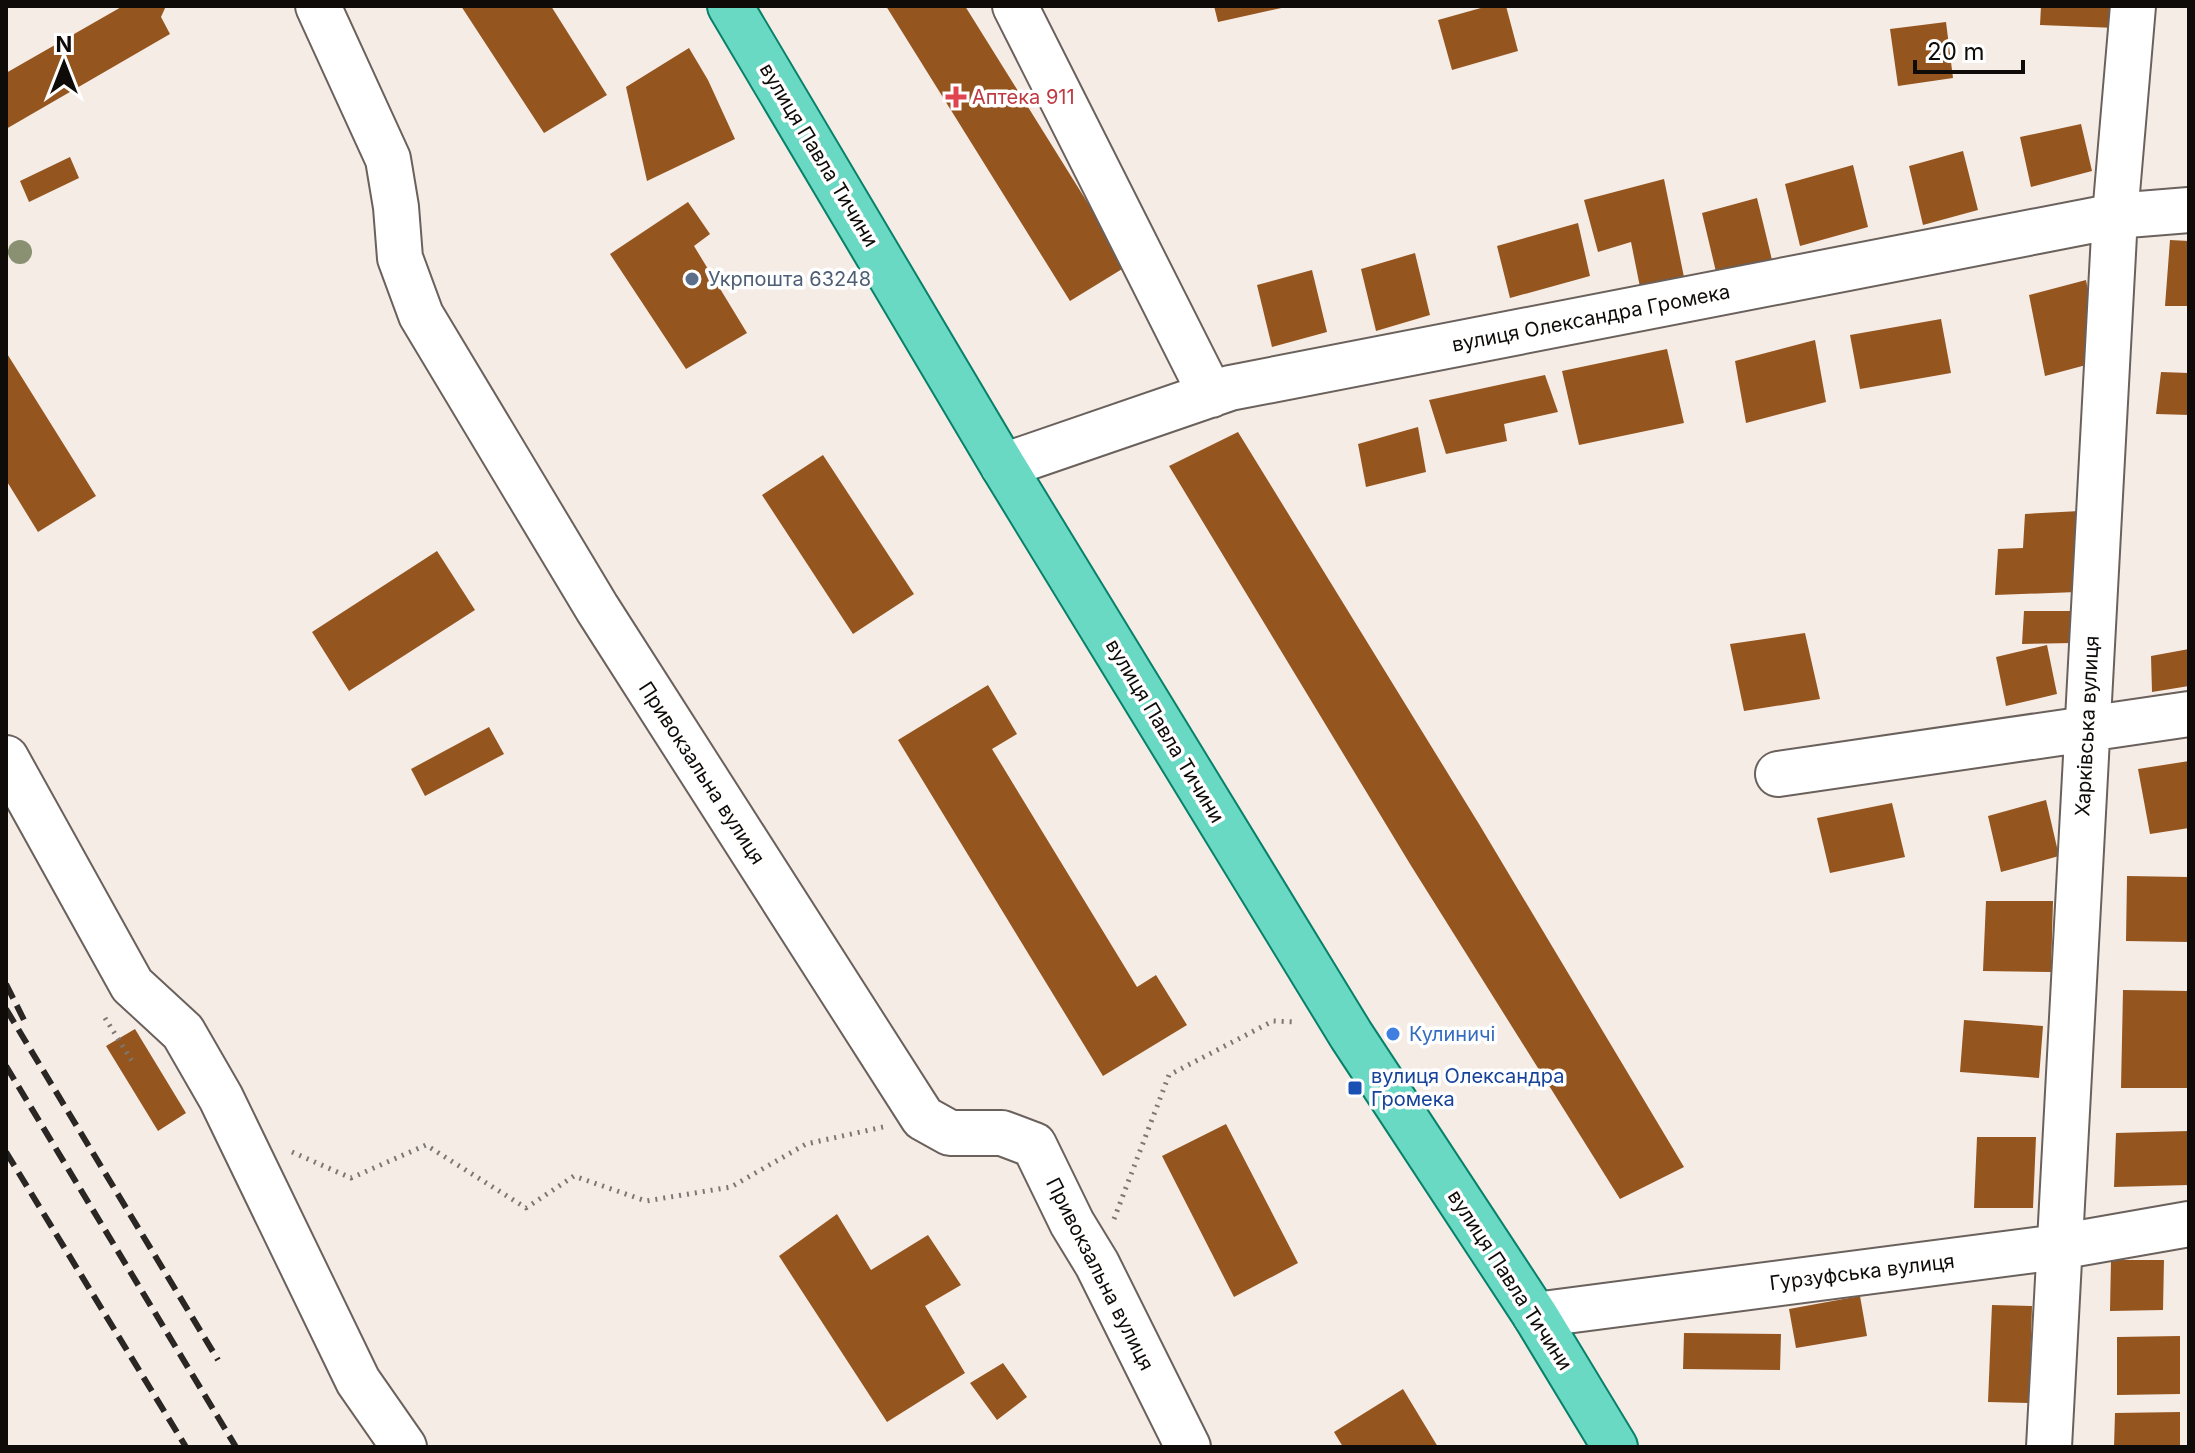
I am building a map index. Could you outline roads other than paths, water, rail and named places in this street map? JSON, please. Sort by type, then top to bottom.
[{"type":"main road","name":"вулиця Павла Тичини","points":[[730,6],[1003,466],[1351,1035],[1535,1315],[1615,1447]]},
{"type":"street","name":"Привокзальна вулиця","points":[[318,6],[388,159],[400,258],[421,315],[597,608],[923,1118],[950,1133],[1002,1133],[1034,1145],[1188,1447]]},
{"type":"street","points":[[1015,6],[1211,395]]},
{"type":"street","name":"Харківська вулиця","points":[[2049,1447],[2115,216],[2133,6]]},
{"type":"street","name":"вулиця Олександра Громека","points":[[1003,466],[1230,388],[2115,216],[2189,210]]},
{"type":"street","points":[[1778,774],[2189,714]]},
{"type":"street","points":[[6,758],[132,985],[183,1032],[221,1098],[358,1381],[404,1447]]},
{"type":"street","name":"Гурзуфська вулиця","points":[[1535,1315],[2058,1247],[2189,1224]]},
{"type":"railway","points":[[6,984],[24,1020]]},
{"type":"railway","points":[[6,1009],[218,1360]]},
{"type":"railway","points":[[6,1066],[236,1447]]},
{"type":"railway","points":[[6,1152],[186,1447]]},
{"type":"place","name":"Аптека 911","points":[[956,97]]},
{"type":"place","name":"Укрпошта 63248","points":[[692,279]]},
{"type":"place","name":"Кулиничі","points":[[1393,1034]]},
{"type":"place","name":"вулиця Олександра Громека","points":[[1355,1088]]}]
